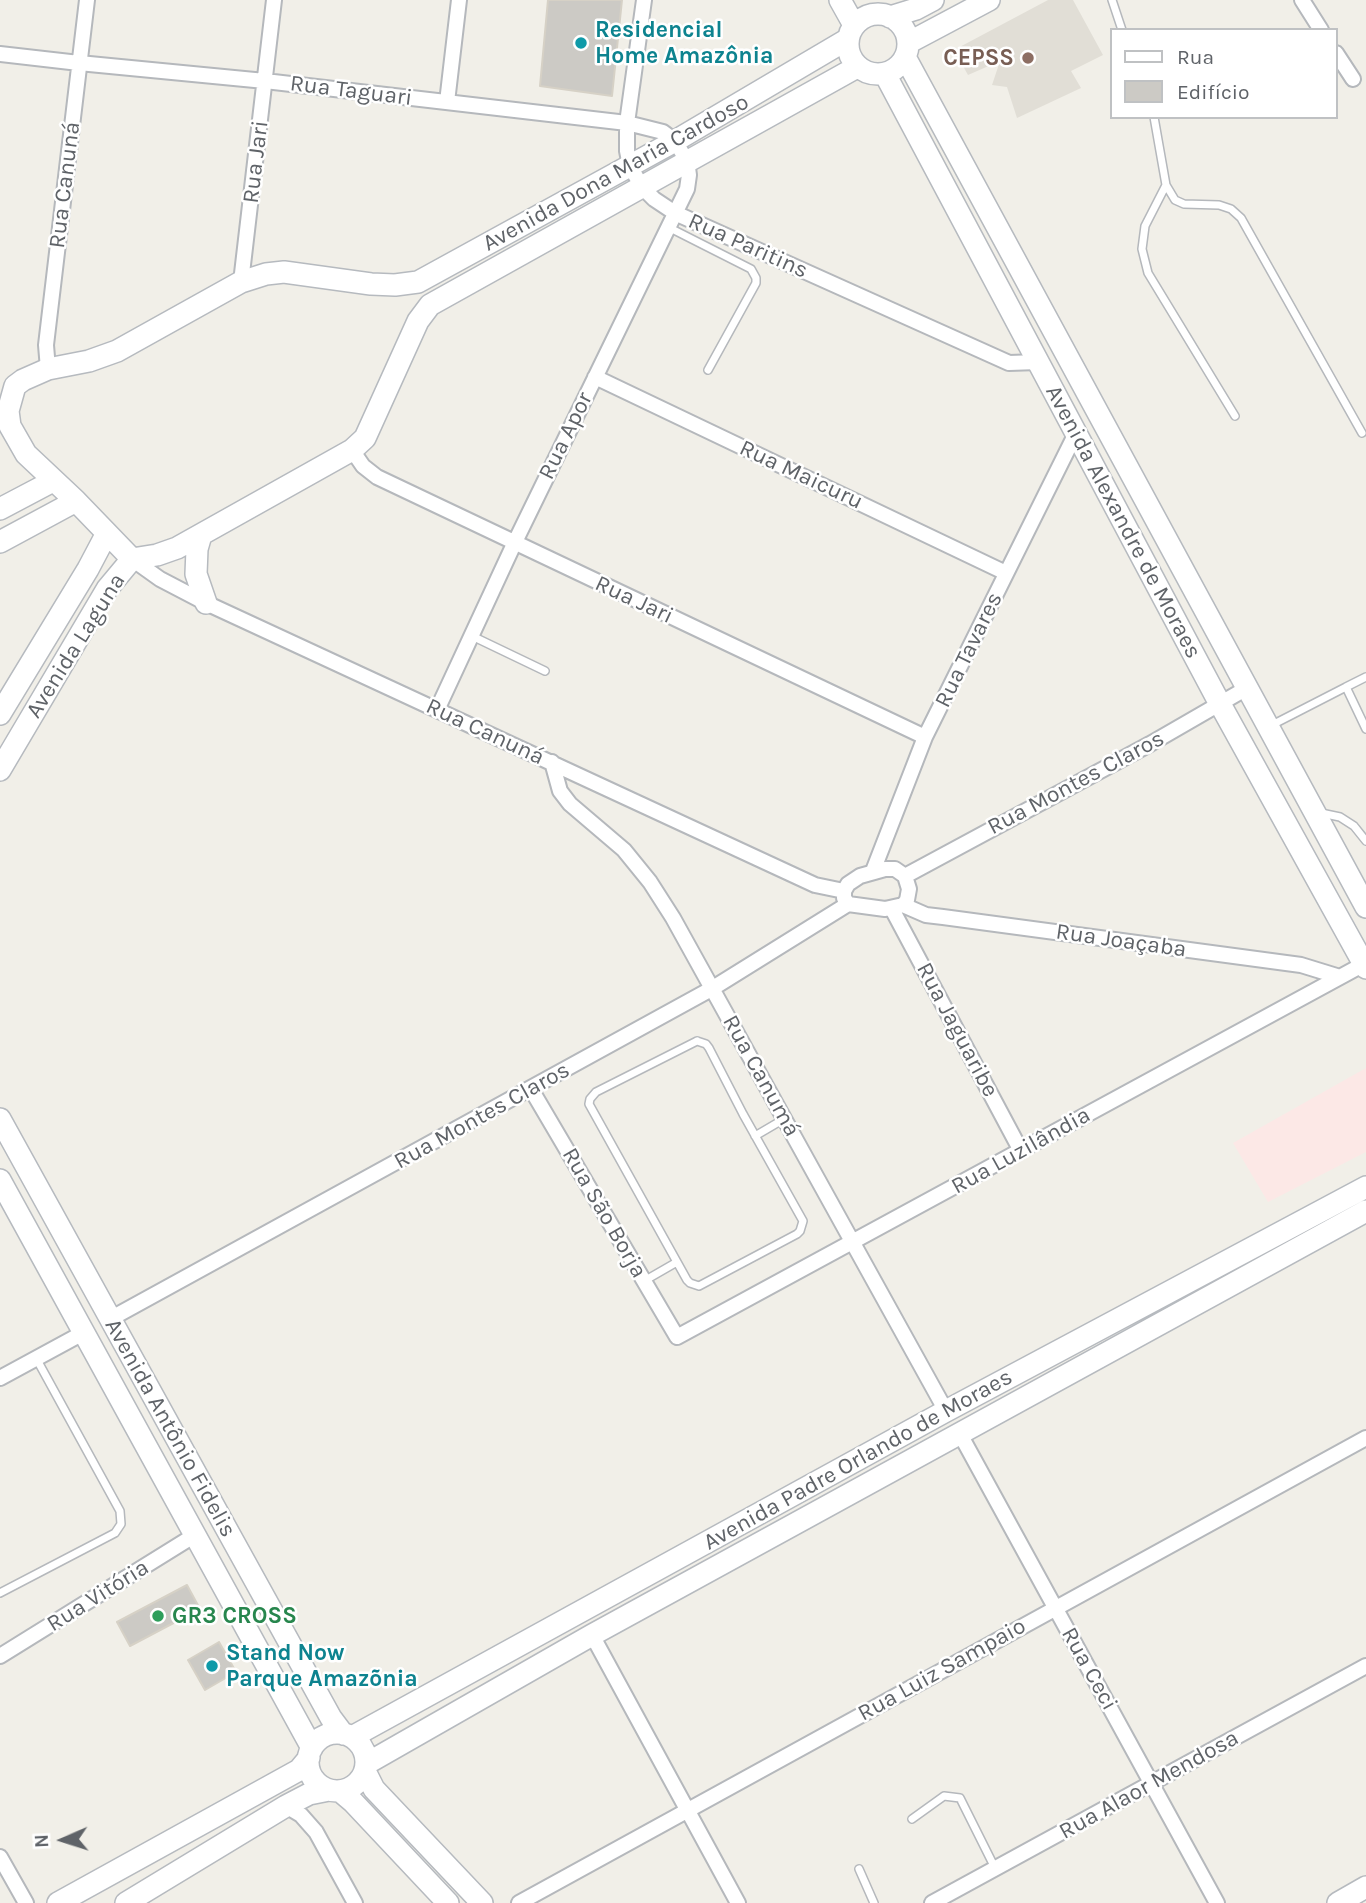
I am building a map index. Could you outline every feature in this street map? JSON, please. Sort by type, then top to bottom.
[{"type":"main road","points":[[840,0],[851,32],[851,59],[857,67],[875,75],[885,74],[900,65],[906,50],[903,28],[879,10]]},
{"type":"main road","points":[[851,32],[860,19],[879,10],[916,9],[933,0]]},
{"type":"main road","points":[[906,50],[989,0]]},
{"type":"main road","name":"Avenida Dona Maria Cardoso","points":[[241,282],[284,272],[371,284],[418,282],[676,141],[851,32]]},
{"type":"main road","name":"Avenida Alexandre de Moraes","points":[[906,50],[1366,907]]},
{"type":"main road","name":"Avenida Dona Maria Cardoso","points":[[352,450],[365,438],[418,321],[430,305],[857,67]]},
{"type":"main road","name":"Avenida Alexandre de Moraes","points":[[885,74],[1220,704],[1365,966]]},
{"type":"main road","points":[[241,282],[117,351],[89,361],[48,369],[8,386],[5,425],[26,454],[132,559],[167,551],[201,535],[352,450]]},
{"type":"main road","points":[[0,509],[53,481]]},
{"type":"main road","points":[[0,542],[76,501]]},
{"type":"main road","name":"Avenida Laguna","points":[[0,714],[107,533]]},
{"type":"main road","points":[[201,535],[195,574],[206,603]]},
{"type":"main road","name":"Avenida Laguna","points":[[0,770],[107,589],[132,559]]},
{"type":"main road","name":"Avenida Antônio Fidelis","points":[[0,1119],[331,1718],[348,1736]]},
{"type":"main road","name":"Avenida Antônio Fidelis","points":[[0,1180],[311,1753]]},
{"type":"main road","name":"Avenida Padre Orlando de Moraes","points":[[348,1736],[946,1411],[1366,1187]]},
{"type":"main road","name":"Avenida Padre Orlando de Moraes","points":[[365,1767],[592,1635],[1366,1211]]},
{"type":"main road","points":[[58,1903],[299,1770],[327,1735],[348,1736],[364,1752],[365,1767],[374,1789],[482,1903]]},
{"type":"main road","points":[[311,1753],[311,1773],[315,1781],[353,1801],[449,1903]]},
{"type":"main road","points":[[134,1901],[286,1806],[309,1794],[355,1785],[365,1767]]},
{"type":"main road","points":[[1338,1903],[1366,1888]]},
{"type":"street","name":"Rua Canuná","points":[[48,369],[46,345],[87,0]]},
{"type":"street","name":"Rua Jari","points":[[241,282],[274,0]]},
{"type":"street","points":[[447,102],[459,0]]},
{"type":"street","name":"Rua Paritins","points":[[644,0],[627,122],[629,166],[653,199],[675,213],[1009,363],[1038,362]]},
{"type":"street","points":[[1302,0],[1320,28]]},
{"type":"street","name":"Rua Taguari","points":[[0,54],[627,122],[663,132],[676,141]]},
{"type":"street","points":[[1338,56],[1353,79]]},
{"type":"street","points":[[676,141],[687,161]]},
{"type":"street","name":"Rua Apor","points":[[437,710],[514,544],[687,189],[687,161]]},
{"type":"street","name":"Rua Maicuru","points":[[595,377],[1006,573]]},
{"type":"street","name":"Rua Tavares","points":[[873,871],[925,737],[1076,433]]},
{"type":"street","name":"Rua Jari","points":[[352,450],[363,466],[377,477],[925,737]]},
{"type":"street","name":"Rua Canuná","points":[[132,559],[160,579],[206,603],[846,897]]},
{"type":"street","name":"Rua Montes Claros","points":[[905,876],[1247,688]]},
{"type":"street","name":"Rua Canumá","points":[[552,762],[559,792],[624,850],[650,881],[713,988],[946,1411]]},
{"type":"street","points":[[895,869],[905,876],[909,889],[907,900],[898,907],[868,908],[846,897],[852,881],[873,871],[895,869]]},
{"type":"street","name":"Rua Montes Claros","points":[[110,1319],[713,988],[846,897]]},
{"type":"street","name":"Rua Joaçaba","points":[[898,907],[926,915],[1301,965],[1340,977]]},
{"type":"street","name":"Rua Jaguaribe","points":[[898,907],[1021,1151]]},
{"type":"street","name":"Rua Luzilândia","points":[[677,1337],[1340,977],[1365,966]]},
{"type":"street","name":"Rua São Borja","points":[[531,1089],[677,1337]]},
{"type":"street","points":[[0,1378],[83,1333]]},
{"type":"street","name":"Rua Ceci","points":[[960,1434],[1217,1903]]},
{"type":"street","name":"Rua Luiz Sampaio","points":[[519,1903],[1366,1438]]},
{"type":"street","name":"Rua Vitória","points":[[0,1656],[195,1535]]},
{"type":"street","points":[[592,1635],[738,1903]]},
{"type":"street","name":"Rua Alaor Mendosa","points":[[932,1903],[1366,1666]]},
{"type":"street","points":[[286,1806],[301,1815],[316,1832],[355,1903]]},
{"type":"street","points":[[0,1857],[26,1903]]},
{"type":"lane","points":[[1112,0],[1121,28]]},
{"type":"lane","points":[[1154,119],[1166,185],[1175,200],[1184,204],[1219,205],[1231,209],[1241,218],[1362,433]]},
{"type":"lane","points":[[1166,185],[1145,226],[1143,249],[1148,273],[1235,416]]},
{"type":"lane","points":[[668,227],[751,269],[756,278],[756,283],[708,370]]},
{"type":"lane","points":[[472,636],[545,671]]},
{"type":"lane","points":[[1268,727],[1366,677]]},
{"type":"lane","points":[[1346,687],[1366,729]]},
{"type":"lane","points":[[1314,811],[1340,817],[1354,826],[1366,841]]},
{"type":"lane","points":[[693,1042],[702,1042],[709,1048],[755,1136],[801,1217],[802,1226],[800,1231],[699,1286],[690,1283],[677,1262],[591,1109],[590,1099],[592,1095],[693,1042]]},
{"type":"lane","points":[[755,1136],[784,1119]]},
{"type":"lane","points":[[644,1281],[677,1262]]},
{"type":"lane","points":[[0,1593],[115,1533],[121,1524],[120,1511],[36,1358]]},
{"type":"lane","points":[[912,1819],[944,1796],[960,1798],[995,1869]]},
{"type":"lane","points":[[859,1869],[874,1903]]},
{"type":"shaded area","name":"CEPSS","points":[[1048,0],[1073,0],[1103,55],[1071,71],[1081,88],[1017,118],[1007,87],[992,85],[1000,61],[968,75],[954,50]]},
{"type":"shaded area","points":[[1366,1068],[1366,1152],[1268,1202],[1233,1143]]},
{"type":"building","name":"Residencial Home Amazônia","points":[[548,0],[622,0],[612,96],[540,86]]},
{"type":"building","name":"GR3 CROSS","points":[[187,1585],[200,1609],[130,1646],[117,1622]]},
{"type":"building","name":"Stand Now Parque Amazõnia","points":[[219,1642],[236,1672],[205,1690],[188,1660]]},
{"type":"place","name":"Residencial Home Amazônia","points":[[581,43]]},
{"type":"place","name":"CEPSS","points":[[1028,58]]},
{"type":"place","name":"GR3 CROSS","points":[[158,1616]]},
{"type":"place","name":"Stand Now Parque Amazõnia","points":[[212,1666]]}]
